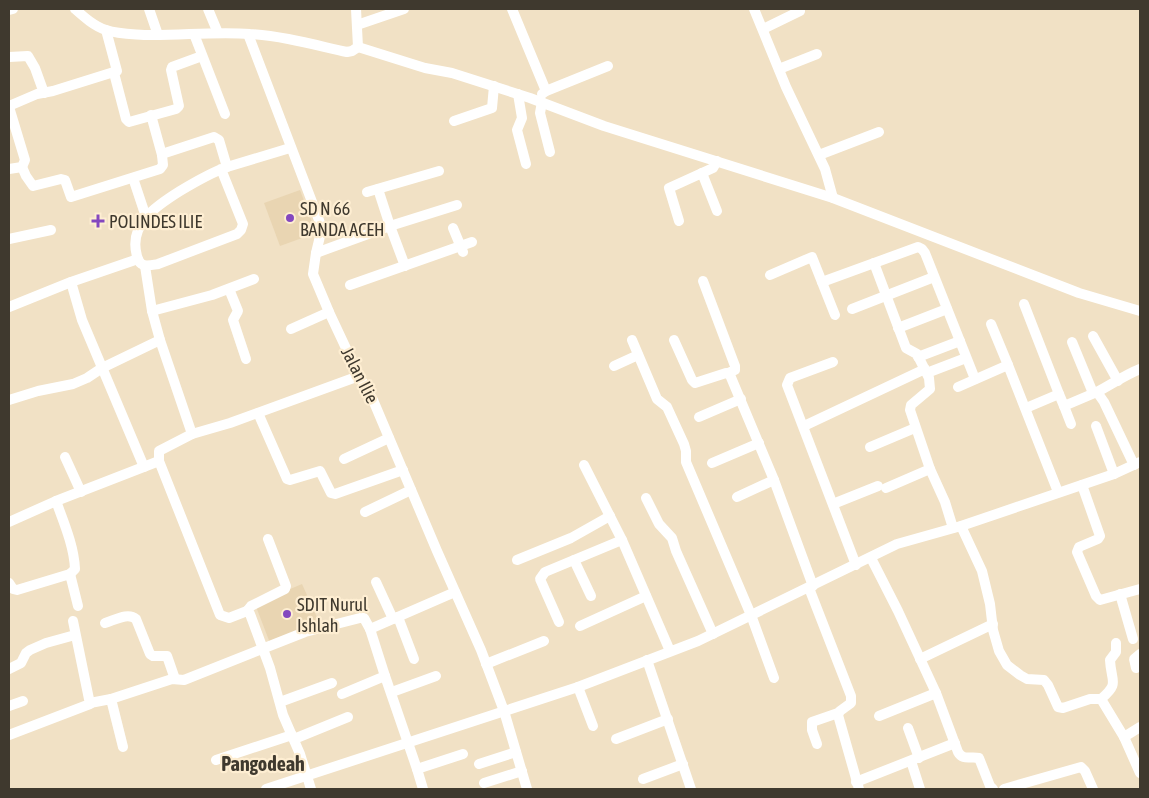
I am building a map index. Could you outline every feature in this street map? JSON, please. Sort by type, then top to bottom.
[{"type":"street","points":[[9,10],[13,9]]},
{"type":"street","points":[[75,9],[92,23],[106,30],[121,33],[158,36],[218,33],[248,34],[279,36],[347,52],[358,47]]},
{"type":"street","points":[[149,9],[158,36]]},
{"type":"street","points":[[208,9],[218,33]]},
{"type":"street","points":[[356,9],[358,47]]},
{"type":"street","points":[[357,25],[404,9]]},
{"type":"street","points":[[512,9],[546,91]]},
{"type":"street","points":[[754,9],[825,169],[833,198]]},
{"type":"street","points":[[763,29],[800,12]]},
{"type":"street","points":[[9,169],[22,167],[25,164],[25,160],[9,106],[30,97],[114,73],[118,69],[106,30]]},
{"type":"street","points":[[194,34],[226,114]]},
{"type":"street","name":"Jalan Ilie","points":[[248,34],[322,228],[313,274],[359,376],[374,400],[402,470],[486,664],[504,711],[527,789]]},
{"type":"street","points":[[358,47],[425,68],[452,73],[494,86],[604,126],[833,198],[1079,293],[1140,311]]},
{"type":"street","points":[[779,69],[817,54]]},
{"type":"street","points":[[9,57],[28,56],[36,68],[44,93]]},
{"type":"street","points":[[114,73],[126,119],[129,122],[176,109],[179,106],[171,70],[172,67],[202,56]]},
{"type":"street","points":[[550,152],[540,113],[539,101],[546,91],[608,66]]},
{"type":"street","points":[[454,121],[492,108],[494,86]]},
{"type":"street","points":[[518,94],[522,118],[517,130],[526,164]]},
{"type":"street","points":[[22,167],[33,186],[61,179],[65,180],[71,197],[162,167],[162,156],[151,115]]},
{"type":"street","points":[[819,155],[879,132]]},
{"type":"street","points":[[9,307],[71,282],[142,263],[158,264],[237,234],[241,230],[243,224],[224,168],[221,145],[217,137],[207,138],[165,153],[162,156]]},
{"type":"street","points":[[192,434],[160,340],[152,310],[136,239],[141,224],[159,204],[202,178],[224,168],[290,148]]},
{"type":"street","points":[[679,221],[669,188],[713,168],[717,161]]},
{"type":"street","points":[[367,192],[439,171]]},
{"type":"street","points":[[702,173],[717,211]]},
{"type":"street","points":[[133,178],[146,217]]},
{"type":"street","points":[[378,189],[405,266]]},
{"type":"street","points":[[316,252],[457,205]]},
{"type":"street","points":[[453,228],[462,249]]},
{"type":"street","points":[[9,239],[51,230]]},
{"type":"street","points":[[350,285],[462,249],[472,242]]},
{"type":"street","points":[[822,282],[918,247],[922,249],[975,379]]},
{"type":"street","points":[[770,275],[812,257],[835,315]]},
{"type":"street","points":[[874,263],[906,348],[917,354],[928,370],[930,389],[911,405],[910,410],[930,469],[957,527],[982,571],[999,651],[1007,665],[1028,679],[1044,680],[1058,706],[1062,708],[1090,699],[1101,699],[1113,689],[1114,684],[1110,660],[1116,652],[1116,643]]},
{"type":"street","points":[[852,309],[934,276]]},
{"type":"street","points":[[152,310],[212,295],[254,279]]},
{"type":"street","points":[[674,340],[695,383],[734,370],[735,366],[703,281]]},
{"type":"street","points":[[71,282],[82,320],[144,467]]},
{"type":"street","points":[[229,289],[238,311],[233,320],[246,358]]},
{"type":"street","points":[[1024,304],[1071,424]]},
{"type":"street","points":[[898,328],[947,309]]},
{"type":"street","points":[[291,329],[329,312]]},
{"type":"street","points":[[991,324],[1058,492]]},
{"type":"street","points":[[1093,336],[1118,381]]},
{"type":"street","points":[[9,400],[38,391],[73,384],[160,340]]},
{"type":"street","points":[[632,340],[657,399],[667,407],[684,444],[686,462],[750,615],[774,678]]},
{"type":"street","points":[[918,357],[960,341]]},
{"type":"street","points":[[266,789],[578,688],[713,634],[898,544],[957,527],[1138,466],[1104,402],[1095,392],[1072,342]]},
{"type":"street","points":[[614,366],[638,355]]},
{"type":"street","points":[[804,426],[928,370],[966,358]]},
{"type":"street","points":[[833,362],[789,379],[787,384],[856,565]]},
{"type":"street","points":[[1064,406],[1118,381],[1122,376],[1140,364]]},
{"type":"street","points":[[958,387],[1008,365]]},
{"type":"street","points":[[728,373],[760,443],[810,587],[851,696],[849,705],[838,713],[812,722],[812,730],[817,744]]},
{"type":"street","points":[[268,540],[286,586],[285,589],[251,606],[247,611],[229,618],[220,615],[159,461],[159,451],[192,434],[258,413],[359,376]]},
{"type":"street","points":[[1026,408],[1059,394]]},
{"type":"street","points":[[699,417],[741,399]]},
{"type":"street","points":[[258,413],[287,479],[290,480],[320,470],[331,493],[335,494],[402,470]]},
{"type":"street","points":[[1096,426],[1114,474]]},
{"type":"street","points":[[870,448],[915,428]]},
{"type":"street","points":[[344,459],[389,438]]},
{"type":"street","points":[[712,463],[760,443]]},
{"type":"street","points":[[65,457],[80,492]]},
{"type":"street","points":[[9,522],[56,501],[159,461]]},
{"type":"street","points":[[584,465],[622,540],[670,651]]},
{"type":"street","points":[[833,504],[930,469]]},
{"type":"street","points":[[737,497],[774,480]]},
{"type":"street","points":[[1082,485],[1100,536],[1098,539],[1079,547],[1077,552],[1098,599],[1140,589]]},
{"type":"street","points":[[365,512],[411,490]]},
{"type":"street","points":[[646,498],[659,524],[672,538],[713,634]]},
{"type":"street","points":[[9,583],[13,589],[22,589],[70,574],[75,569],[68,531],[56,501]]},
{"type":"street","points":[[517,560],[571,538],[610,516]]},
{"type":"street","points":[[559,622],[540,580],[545,572],[622,540]]},
{"type":"street","points":[[870,558],[936,693],[960,756],[965,758],[976,757],[981,760],[990,786],[993,789]]},
{"type":"street","points":[[574,560],[590,596]]},
{"type":"street","points":[[70,574],[78,606]]},
{"type":"street","points":[[376,582],[414,659]]},
{"type":"street","points":[[370,629],[455,592]]},
{"type":"street","points":[[1120,594],[1134,639]]},
{"type":"street","points":[[580,626],[646,596]]},
{"type":"street","points":[[247,611],[250,614],[263,648],[311,789]]},
{"type":"street","points":[[105,623],[134,616],[150,654],[153,656],[167,656],[174,679]]},
{"type":"street","points":[[9,734],[87,706],[90,703],[111,699],[174,679],[184,680],[305,632],[360,618],[366,620],[370,629],[423,789]]},
{"type":"street","points":[[72,620],[90,703]]},
{"type":"street","points":[[920,658],[993,624]]},
{"type":"street","points":[[9,669],[21,663],[30,650],[46,643],[75,635]]},
{"type":"street","points":[[486,664],[544,641]]},
{"type":"street","points":[[1136,668],[1134,659],[1140,654]]},
{"type":"street","points":[[646,660],[691,789]]},
{"type":"street","points":[[342,694],[385,676]]},
{"type":"street","points":[[392,692],[436,676]]},
{"type":"street","points":[[280,702],[332,683]]},
{"type":"street","points":[[578,688],[593,726]]},
{"type":"street","points":[[878,716],[936,693]]},
{"type":"street","points":[[111,699],[123,747]]},
{"type":"street","points":[[1101,699],[1124,737],[1140,773]]},
{"type":"street","points":[[9,706],[23,701]]},
{"type":"street","points":[[838,713],[857,786],[915,759],[955,744]]},
{"type":"street","points":[[216,760],[293,737],[348,717]]},
{"type":"street","points":[[616,738],[668,719]]},
{"type":"street","points":[[1124,737],[1140,727]]},
{"type":"street","points":[[908,728],[920,789]]},
{"type":"street","points":[[479,764],[516,752]]},
{"type":"street","points":[[417,769],[463,754]]},
{"type":"street","points":[[643,779],[683,764]]},
{"type":"street","points":[[1004,789],[1081,767],[1085,770],[1093,789]]},
{"type":"street","points":[[484,783],[522,770]]},
{"type":"shaded area","name":"SD N 66 BANDA ACEH","points":[[300,190],[316,233],[280,246],[264,203]]},
{"type":"shaded area","name":"SDIT Nurul Ishlah","points":[[302,584],[320,624],[270,643],[255,604]]},
{"type":"place","name":"SD N 66 BANDA ACEH","points":[[290,218]]},
{"type":"place","name":"POLINDES ILIE","points":[[98,221]]},
{"type":"place","name":"SDIT Nurul Ishlah","points":[[287,614]]},
{"type":"district","name":"Pangodeah","points":[[263,763]]}]
